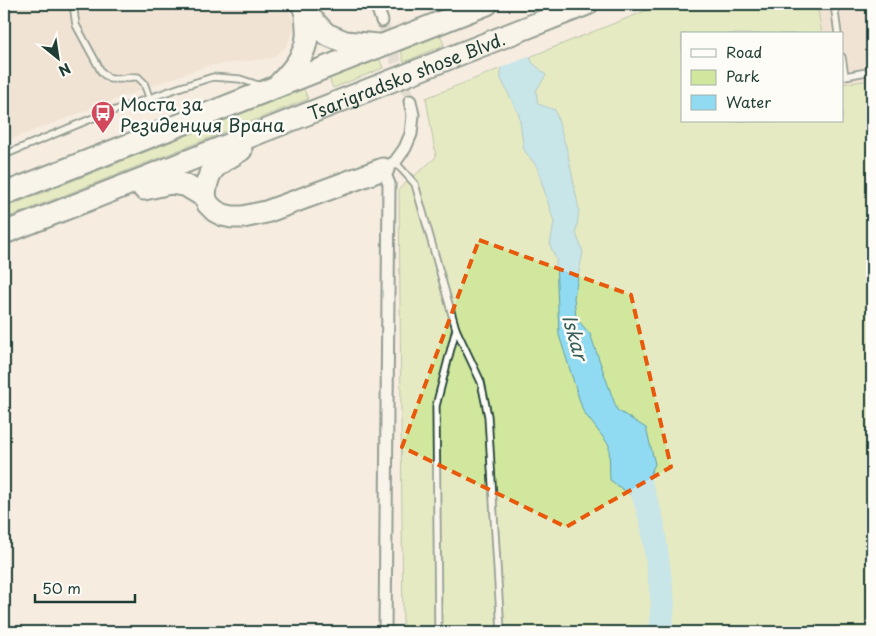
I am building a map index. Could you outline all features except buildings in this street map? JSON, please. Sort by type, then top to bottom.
[{"type":"highway","name":"Tsarigradsko shose Blvd.","points":[[4,194],[487,4]]},
{"type":"highway","name":"Tsarigradsko shose Blvd.","points":[[4,233],[587,4]]},
{"type":"highway","points":[[304,8],[326,34],[345,42],[381,46]]},
{"type":"highway","points":[[273,88],[292,71],[302,54],[307,37],[304,8]]},
{"type":"highway","points":[[280,125],[216,166],[210,172],[205,197],[208,204],[215,211],[232,217],[243,217],[266,212],[389,165]]},
{"type":"highway","points":[[73,206],[170,183],[185,185],[205,197]]},
{"type":"street","points":[[376,4],[382,20]]},
{"type":"street","points":[[385,632],[389,165],[405,148],[411,134],[413,115],[410,101]]},
{"type":"lane","points":[[73,4],[76,25],[102,73],[110,79],[138,77],[144,83],[150,98]]},
{"type":"lane","points":[[834,4],[838,32]]},
{"type":"lane","points":[[869,4],[872,23]]},
{"type":"lane","points":[[844,70],[845,76],[872,71]]},
{"type":"lane","points":[[4,155],[92,118],[213,77],[240,79],[273,88]]},
{"type":"lane","points":[[389,165],[415,184],[456,329],[481,382],[488,416],[501,632]]},
{"type":"lane","points":[[438,632],[436,406],[456,329]]},
{"type":"highlighted area","points":[[479,240],[631,295],[671,467],[566,527],[402,447]]},
{"type":"shaded area","points":[[4,4],[287,4],[295,27],[286,47],[272,58],[206,66],[4,142]]},
{"type":"shaded area","points":[[817,4],[872,4],[872,80],[844,84],[844,32],[822,32]]},
{"type":"green space","points":[[663,4],[817,4],[822,32],[681,32],[681,122],[844,122],[844,84],[872,80],[872,632],[403,632],[399,189],[436,157],[426,98]]},
{"type":"green space","points":[[440,34],[444,45],[404,62],[401,51]]},
{"type":"green space","points":[[379,58],[383,68],[333,88],[329,78]]},
{"type":"green space","points":[[304,89],[308,99],[4,219],[4,208]]},
{"type":"water","points":[[518,18],[532,62],[546,75],[536,91],[538,104],[555,110],[568,154],[579,210],[576,233],[583,252],[574,297],[576,318],[590,334],[617,410],[646,428],[655,464],[647,481],[648,508],[610,480],[609,445],[583,411],[559,335],[556,259],[550,245],[554,222],[537,167],[524,150],[519,115],[501,79],[500,49]]},
{"type":"pier","points":[[482,4],[522,4],[521,18],[533,55],[498,69],[497,49]]},
{"type":"waterway","name":"Iskar","points":[[638,477],[652,521],[663,603],[660,632]]},
{"type":"tunnel","points":[[382,21],[410,101]]},
{"type":"place","name":"Моста за Резиденция Врана","points":[[103,134]]}]
